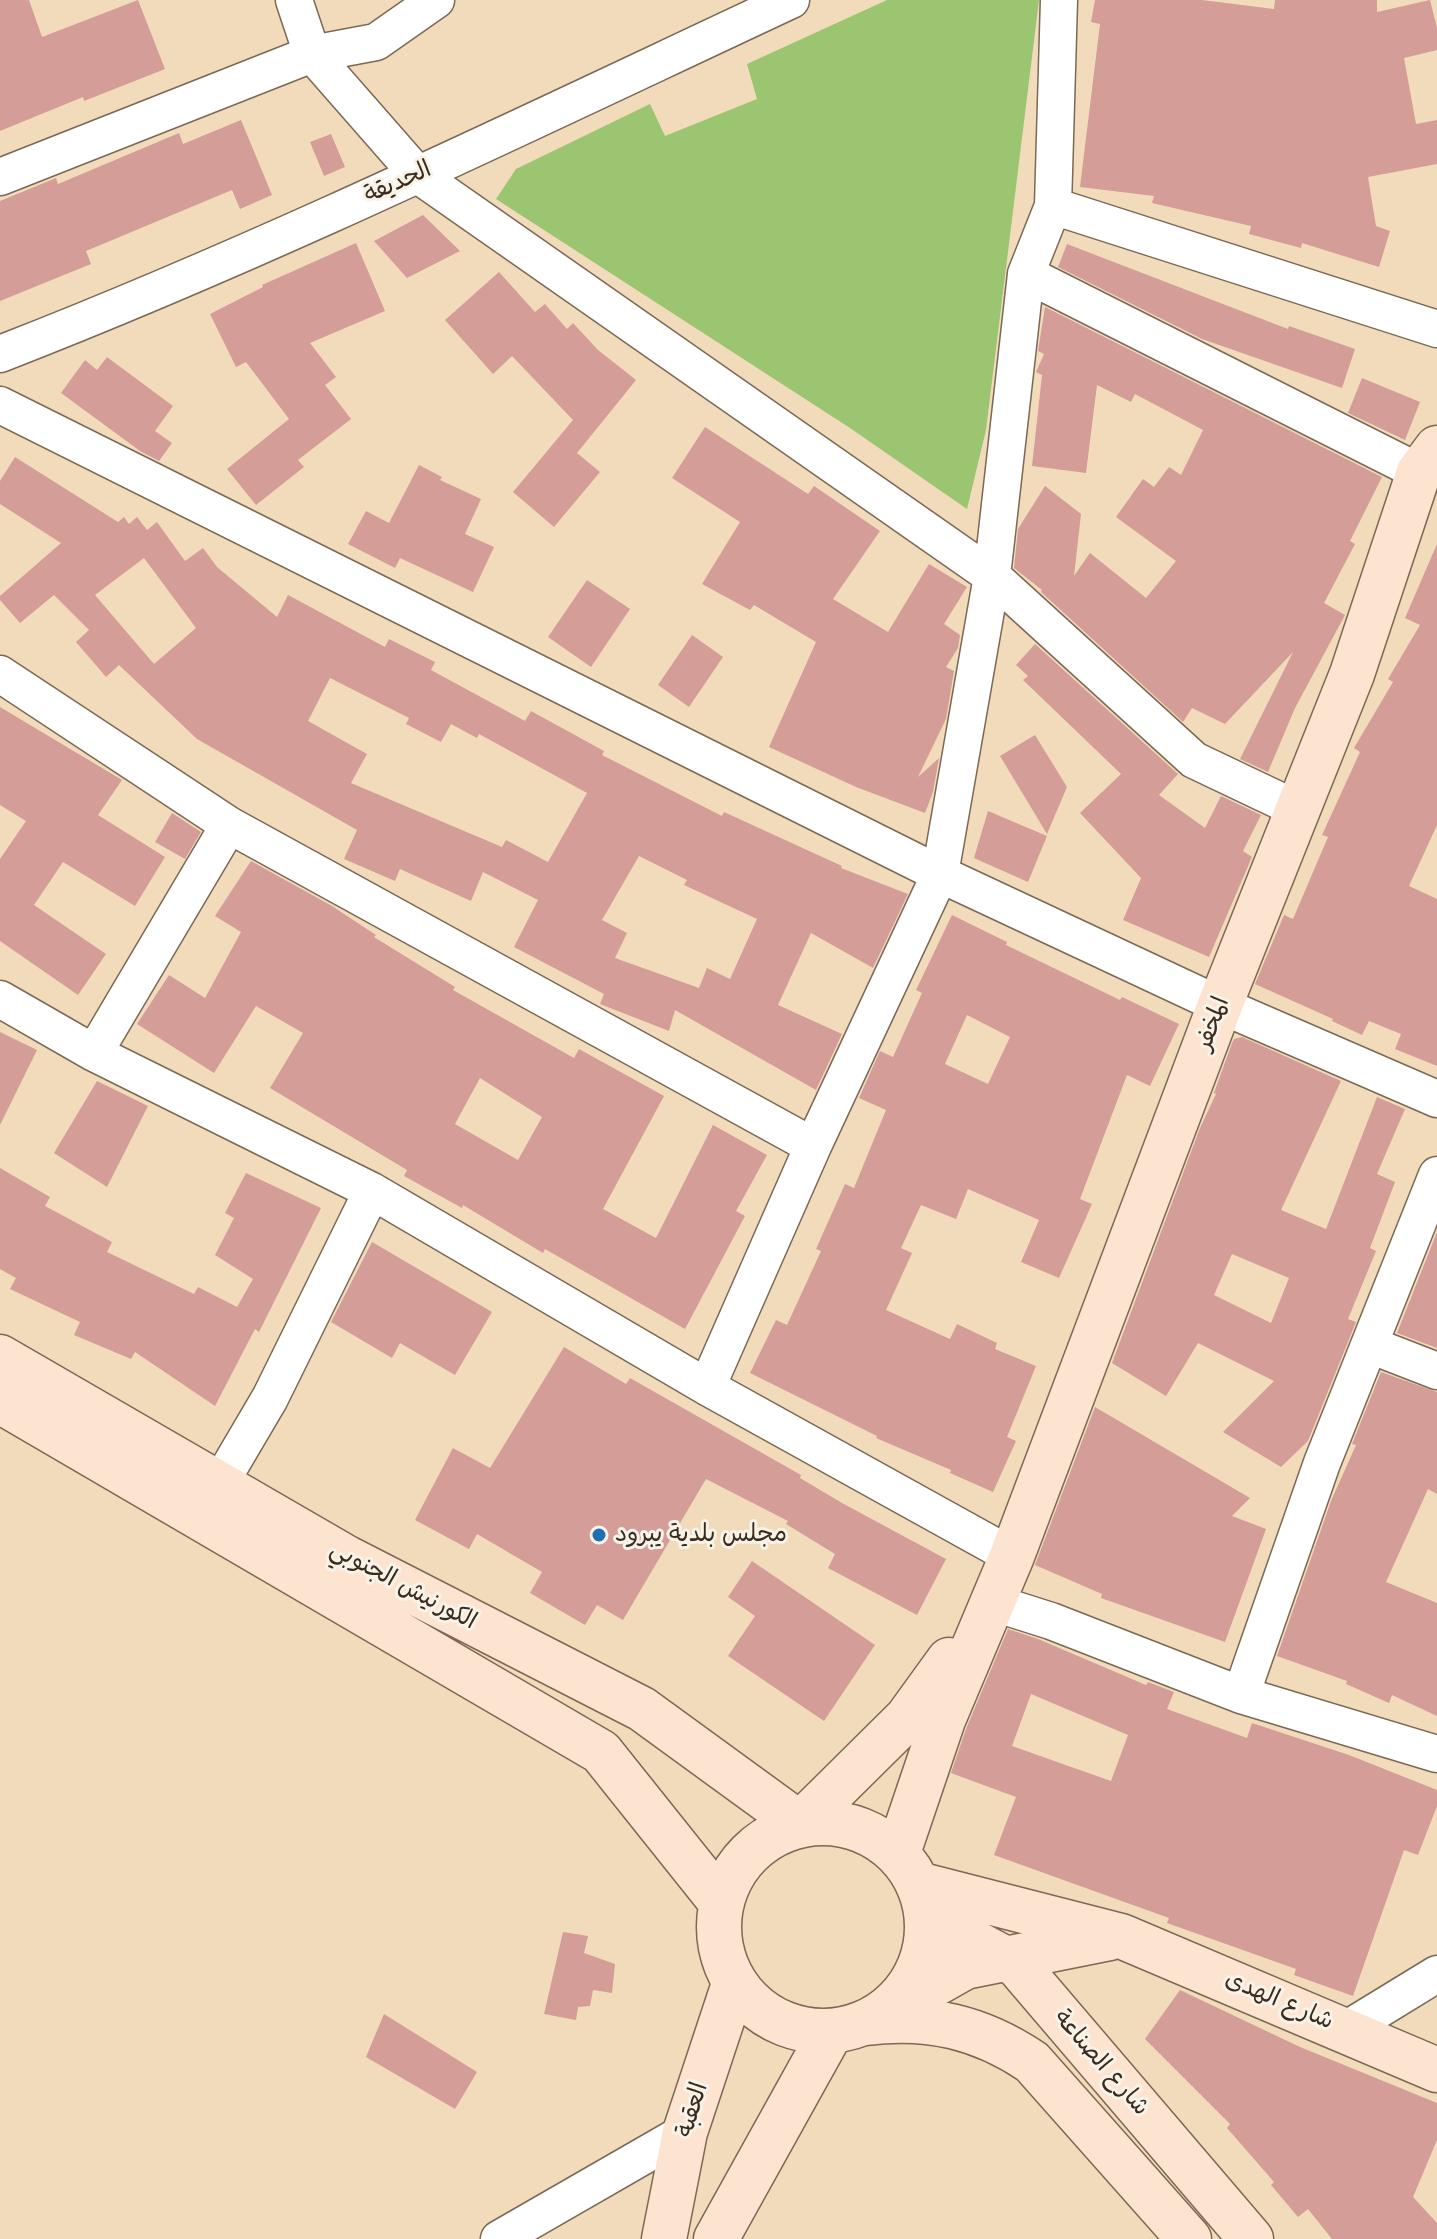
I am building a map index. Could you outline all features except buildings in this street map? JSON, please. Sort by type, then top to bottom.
[{"type":"main road","name":"المخفر","points":[[991,1602],[1012,1556],[1220,1005],[1352,674],[1428,460]]},
{"type":"main road","name":"الكورنيش الجنوبي","points":[[0,1357],[347,1558],[642,1709],[800,1824]]},
{"type":"main road","name":"الكورنيش الجنوبي","points":[[0,1401],[601,1752],[720,1901]]},
{"type":"main road","points":[[800,1824],[907,1718],[991,1602]]},
{"type":"main road","points":[[716,2239],[849,2027],[896,2002],[908,1987],[924,1954],[914,1885],[943,1720],[991,1602]]},
{"type":"main road","points":[[914,1885],[876,1836],[842,1823],[800,1824],[766,1837],[735,1868],[720,1901],[720,1950],[734,1984],[753,2006],[785,2025],[849,2027],[965,1967],[1121,1936]]},
{"type":"main road","name":"شارع الهدى","points":[[914,1885],[1121,1936],[1347,2029],[1437,2070]]},
{"type":"main road","name":"شارع الصناعة","points":[[914,1885],[1009,1959],[1251,2239]]},
{"type":"main road","name":"العقبة","points":[[664,2239],[685,2132],[734,1984]]},
{"type":"main road","name":"شارع الصناعة","points":[[849,2027],[895,2019],[924,2020],[953,2025],[1008,2045],[1032,2062],[1189,2239]]},
{"type":"street","points":[[294,0],[312,54],[418,175],[992,576],[1194,760],[1297,809]]},
{"type":"street","points":[[0,177],[312,54],[376,42],[436,0]]},
{"type":"street","name":"الحديقة","points":[[0,354],[71,327],[418,175],[791,0]]},
{"type":"street","points":[[707,1387],[813,1146],[940,874],[992,576],[1026,274],[1053,206],[1059,0]]},
{"type":"street","points":[[1053,206],[1437,329]]},
{"type":"street","points":[[1026,274],[1428,460]]},
{"type":"street","points":[[0,405],[940,874],[1220,1005],[1437,1099]]},
{"type":"street","points":[[0,674],[229,825],[813,1146]]},
{"type":"street","points":[[94,1053],[229,825]]},
{"type":"street","points":[[0,999],[94,1053],[372,1191],[707,1387],[1012,1556]]},
{"type":"street","points":[[1241,1695],[1322,1463],[1437,1175]]},
{"type":"street","points":[[220,1483],[270,1398],[372,1191]]},
{"type":"street","points":[[1370,1345],[1437,1371]]},
{"type":"street","points":[[991,1602],[1051,1621],[1241,1695],[1437,1754]]},
{"type":"street","points":[[1347,2029],[1437,1974]]},
{"type":"street","points":[[499,2239],[685,2132]]},
{"type":"green space","points":[[887,0],[1039,0],[986,430],[967,509],[850,428],[496,199],[516,169],[650,104],[665,136],[757,99],[747,64]]},
{"type":"place","name":"مجلس بلدية يبرود","points":[[599,1535]]}]
